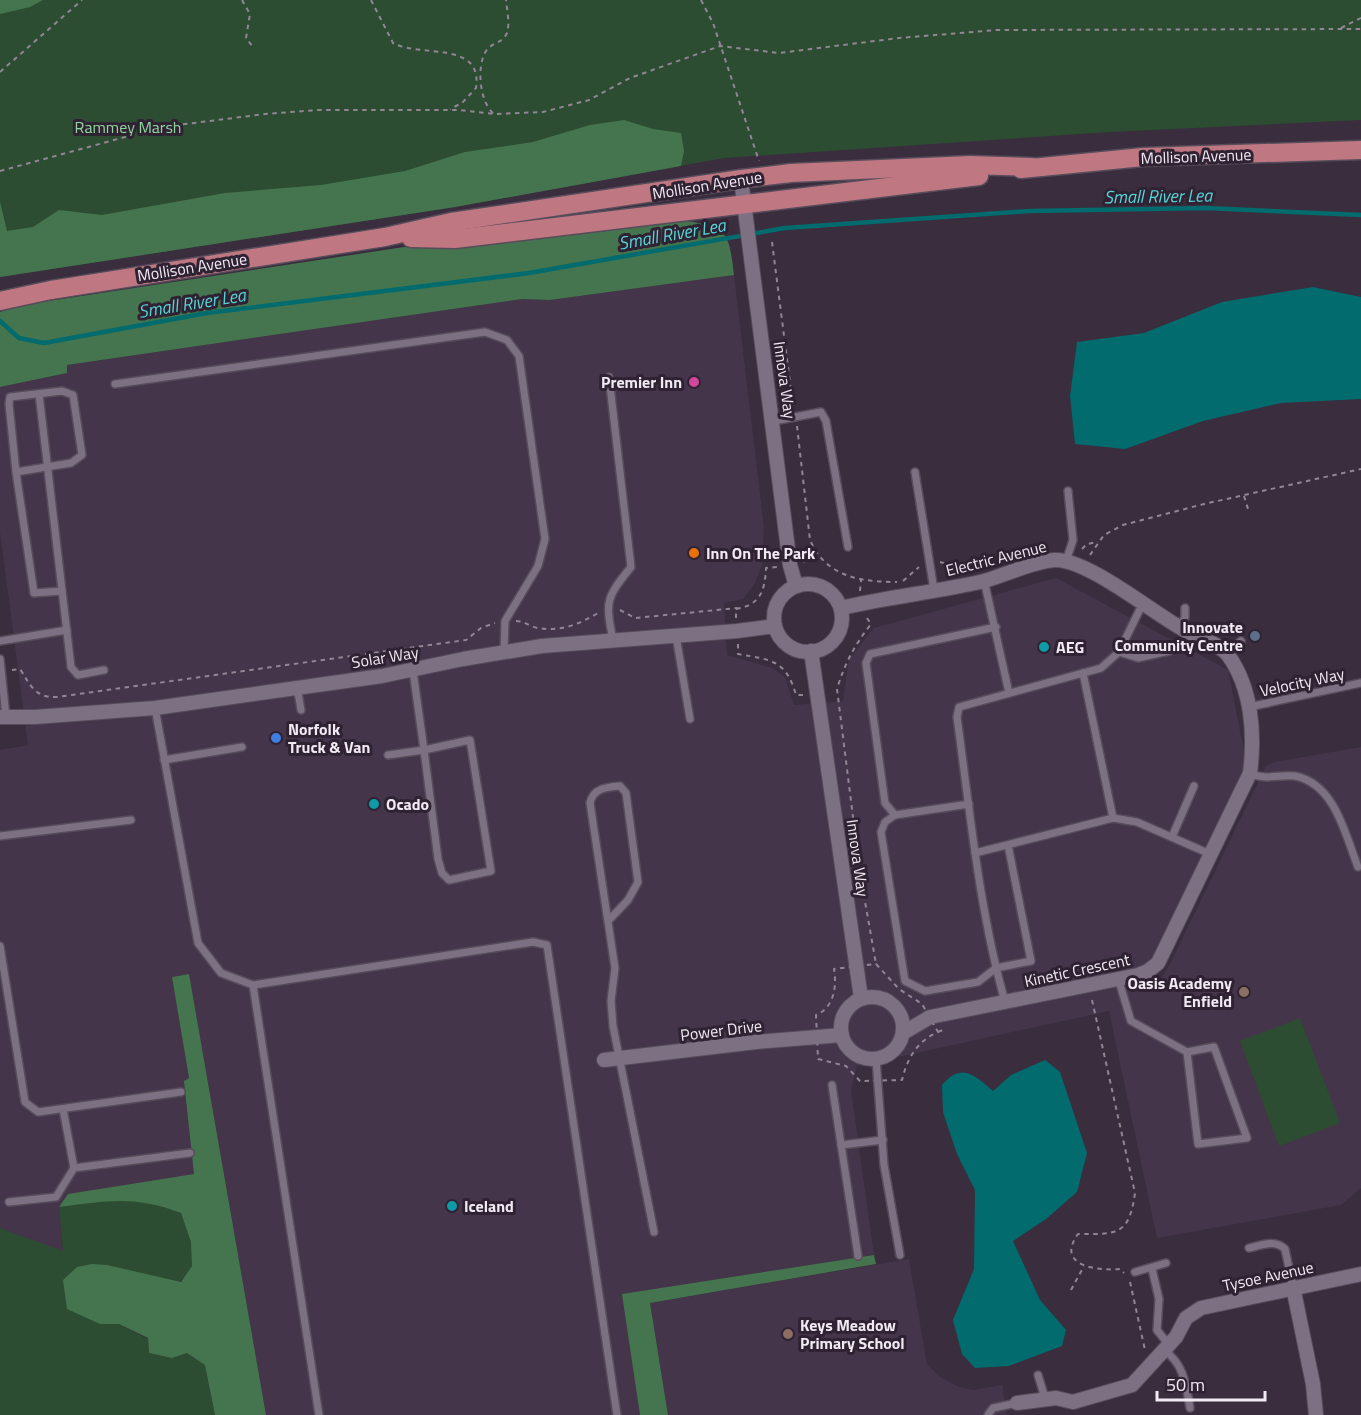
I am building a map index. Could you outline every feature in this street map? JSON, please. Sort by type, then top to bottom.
[{"type":"main road","name":"Mollison Avenue","points":[[385,237],[455,239],[745,205],[1032,167],[1143,157],[1361,150]]},
{"type":"main road","name":"Mollison Avenue","points":[[0,301],[51,290],[385,237],[451,222],[741,179],[791,173],[958,166],[1032,167]]},
{"type":"street","name":"Innova Way","points":[[741,179],[774,421],[790,565],[796,586]]},
{"type":"street","name":"Electric Avenue","points":[[841,608],[881,598],[984,580],[1053,560],[1066,561],[1107,581],[1180,628],[1227,652]]},
{"type":"street","points":[[808,584],[828,590],[841,608],[842,620],[835,639],[820,650],[811,651],[791,646],[779,635],[775,612],[778,601],[785,592],[796,586],[808,584]]},
{"type":"street","name":"Solar Way","points":[[3,717],[46,717],[155,708],[412,671],[504,652],[776,626]]},
{"type":"street","name":"Innova Way","points":[[811,651],[861,998]]},
{"type":"street","points":[[1227,652],[1243,680],[1249,707],[1252,754],[1250,773]]},
{"type":"street","name":"Kinetic Crescent","points":[[903,1033],[930,1017],[1148,971],[1158,963],[1250,773]]},
{"type":"street","points":[[880,997],[889,1001],[901,1015],[903,1033],[894,1051],[876,1059],[858,1056],[845,1044],[842,1035],[842,1017],[847,1009],[861,998],[880,997]]},
{"type":"street","name":"Power Drive","points":[[604,1060],[756,1042],[842,1035]]},
{"type":"street","name":"Tysoe Avenue","points":[[1167,1348],[1186,1318],[1201,1308],[1361,1274]]},
{"type":"street","points":[[1293,1287],[1313,1384],[1316,1415]]},
{"type":"street","points":[[1017,1402],[1067,1398],[1073,1408],[1132,1385],[1167,1348]]},
{"type":"lane","points":[[115,384],[485,332],[507,340],[519,356],[545,539],[538,566],[505,621],[504,652]]},
{"type":"lane","points":[[609,377],[631,567],[611,591],[607,611],[613,640]]},
{"type":"lane","points":[[16,472],[71,463],[82,455],[74,394],[62,391],[10,398],[16,472],[34,593],[62,591]]},
{"type":"lane","points":[[39,394],[71,668],[78,675],[104,670]]},
{"type":"lane","points":[[774,421],[821,412],[826,421],[848,547]]},
{"type":"lane","points":[[915,472],[934,590]]},
{"type":"lane","points":[[1066,561],[1073,540],[1068,490]]},
{"type":"lane","points":[[984,580],[1010,693]]},
{"type":"lane","points":[[1005,1002],[996,968],[975,853],[957,717],[959,707],[1101,668],[1119,652],[1143,603]]},
{"type":"lane","points":[[1180,628],[1185,616],[1185,608]]},
{"type":"lane","points":[[895,815],[885,803],[866,663],[870,654],[996,627]]},
{"type":"lane","points":[[0,641],[67,630]]},
{"type":"lane","points":[[676,635],[690,719]]},
{"type":"lane","points":[[1227,652],[1241,641]]},
{"type":"lane","points":[[1119,652],[1138,658],[1169,651]]},
{"type":"lane","points":[[0,658],[3,717]]},
{"type":"lane","points":[[388,755],[424,750],[470,740],[491,871],[449,880],[442,873],[424,750],[412,671]]},
{"type":"lane","points":[[1083,673],[1113,818]]},
{"type":"lane","name":"Velocity Way","points":[[1249,707],[1361,683]]},
{"type":"lane","points":[[297,687],[301,710]]},
{"type":"lane","points":[[155,708],[198,942],[221,973],[254,985],[533,942],[546,945],[617,1415]]},
{"type":"lane","points":[[164,760],[242,747]]},
{"type":"lane","points":[[1250,773],[1258,778],[1294,776],[1314,783],[1332,802],[1358,867]]},
{"type":"lane","points":[[608,921],[628,900],[638,882],[626,793],[620,786],[597,791],[590,803],[615,968],[610,1002],[654,1232]]},
{"type":"lane","points":[[1172,837],[1194,786]]},
{"type":"lane","points":[[969,804],[895,815],[885,822],[881,832],[905,981],[925,991],[978,982],[996,968],[1031,961],[1008,844]]},
{"type":"lane","points":[[975,853],[1113,818],[1137,822],[1210,854]]},
{"type":"lane","points":[[0,836],[131,820]]},
{"type":"lane","points":[[0,946],[25,1102],[38,1112],[181,1092]]},
{"type":"lane","points":[[1118,978],[1131,1021],[1187,1052],[1214,1047],[1247,1138],[1198,1144],[1187,1052]]},
{"type":"lane","points":[[254,985],[319,1415]]},
{"type":"lane","points":[[876,1059],[884,1165],[900,1255]]},
{"type":"lane","points":[[832,1085],[858,1256]]},
{"type":"lane","points":[[9,1202],[56,1197],[74,1168],[63,1109]]},
{"type":"lane","points":[[842,1145],[883,1140]]},
{"type":"lane","points":[[74,1168],[190,1153]]},
{"type":"lane","points":[[1249,1248],[1276,1242],[1286,1249],[1293,1287]]},
{"type":"lane","points":[[1135,1272],[1152,1269],[1156,1265],[1166,1263]]},
{"type":"lane","points":[[1152,1269],[1159,1299],[1157,1330],[1185,1378],[1190,1408]]},
{"type":"lane","points":[[1038,1375],[1045,1398]]},
{"type":"lane","points":[[988,1415],[993,1408],[1017,1402]]},
{"type":"path","points":[[0,72],[82,0]]},
{"type":"path","points":[[242,0],[249,14],[246,38],[253,47]]},
{"type":"path","points":[[372,0],[393,43],[416,51],[455,54],[472,64],[476,72],[476,88],[462,103],[448,110]]},
{"type":"path","points":[[494,114],[486,106],[481,93],[483,61],[486,51],[506,36],[508,29],[506,0]]},
{"type":"path","points":[[701,0],[720,46],[759,162]]},
{"type":"path","points":[[1339,29],[1361,18]]},
{"type":"path","points":[[0,171],[162,127],[207,120],[318,110],[448,110],[494,114],[543,112],[589,100],[630,78],[720,46],[779,53],[899,38],[997,30],[1361,29]]},
{"type":"path","points":[[772,242],[801,447],[810,540],[816,554],[831,567],[869,581],[904,581],[920,564],[931,562],[944,562],[958,567],[999,561]]},
{"type":"path","points":[[1090,555],[1111,530],[1123,525],[1361,469]]},
{"type":"path","points":[[1244,496],[1248,509]]},
{"type":"path","points":[[1096,559],[1080,551],[1087,544],[1099,542]]},
{"type":"path","points":[[804,562],[816,554]]},
{"type":"path","points":[[2,672],[20,669],[33,691],[45,698],[466,640],[492,623],[505,621],[523,621],[541,628],[573,627],[618,608],[635,618],[736,609],[754,604],[761,596],[766,568],[773,567]]},
{"type":"path","points":[[736,609],[736,620]]},
{"type":"path","points":[[871,624],[851,650],[842,669],[837,689],[860,873],[876,964],[899,989],[922,1004],[938,1032],[923,1040],[915,1050],[902,1080],[860,1081],[846,1066],[818,1059],[816,1015],[823,1013],[830,1003],[836,982],[834,969],[876,964]]},
{"type":"path","points":[[738,642],[738,654],[774,662],[784,668],[796,695],[805,694]]},
{"type":"path","points":[[304,663],[306,672]]},
{"type":"path","points":[[827,690],[837,689]]},
{"type":"path","points":[[1091,995],[1135,1193],[1132,1212],[1125,1227],[1119,1232],[1078,1234],[1073,1241],[1073,1252],[1077,1262],[1084,1266],[1107,1270],[1120,1269],[1128,1276],[1150,1367]]},
{"type":"path","points":[[1071,1290],[1084,1266]]},
{"type":"shaded area","points":[[0,0],[43,0],[30,7],[0,14]]},
{"type":"shaded area","points":[[624,120],[653,129],[681,133],[684,151],[681,166],[455,207],[0,277],[0,202],[7,231],[33,227],[59,210],[102,215],[225,193],[321,185],[405,171],[465,152],[533,142],[590,125]]},
{"type":"shaded area","points":[[687,221],[712,226],[725,236],[731,251],[734,275],[550,300],[522,299],[67,365],[67,373],[0,387],[0,312],[22,305],[424,244],[514,235],[581,234]]},
{"type":"shaded area","points":[[734,275],[764,528],[762,565],[755,583],[743,599],[724,603],[727,655],[772,668],[785,677],[794,705],[843,701],[849,659],[874,628],[1056,578],[1228,670],[1246,761],[1147,987],[1162,977],[1171,962],[1266,766],[1274,762],[1361,747],[1361,1188],[1341,1205],[1157,1238],[1109,1011],[857,1066],[851,1090],[874,1255],[623,1294],[640,1415],[266,1415],[189,974],[172,977],[189,1078],[185,1081],[194,1174],[68,1195],[59,1207],[63,1252],[0,1228],[0,750],[28,745],[0,532],[0,387],[67,373],[67,365],[522,299],[550,300]]},
{"type":"shaded area","points":[[1313,287],[1361,297],[1361,399],[1281,403],[1203,421],[1125,449],[1075,444],[1070,396],[1077,342],[1144,333],[1222,302]]},
{"type":"shaded area","points":[[189,974],[266,1415],[215,1415],[205,1365],[187,1353],[172,1358],[149,1353],[148,1338],[119,1324],[100,1324],[67,1309],[63,1280],[77,1267],[92,1264],[107,1265],[181,1282],[192,1266],[191,1242],[181,1213],[149,1204],[120,1201],[59,1207],[68,1194],[194,1174],[184,1081],[189,1078],[172,977]]},
{"type":"shaded area","points":[[1045,1060],[1060,1072],[1087,1153],[1077,1192],[1046,1219],[1013,1241],[1040,1300],[1066,1330],[1062,1346],[1009,1366],[975,1368],[962,1354],[953,1320],[974,1269],[975,1190],[957,1154],[943,1112],[942,1085],[956,1074],[968,1073],[993,1091],[1011,1075]]},
{"type":"shaded area","points":[[874,1255],[876,1264],[650,1303],[668,1415],[640,1415],[622,1294]]},
{"type":"shaded area","name":"Keys Meadow Primary School","points":[[909,1259],[927,1364],[940,1377],[959,1387],[973,1390],[1002,1385],[1007,1415],[668,1415],[650,1303]]},
{"type":"green space","name":"Rammey Marsh","points":[[32,0],[1361,0],[1361,120],[1110,132],[724,158],[455,207],[0,277],[0,5]]},
{"type":"green space","points":[[1300,1018],[1340,1123],[1279,1146],[1240,1041]]},
{"type":"green space","points":[[114,1199],[152,1202],[181,1213],[191,1240],[193,1262],[185,1277],[164,1293],[100,1324],[119,1324],[148,1339],[149,1353],[172,1358],[187,1353],[205,1365],[215,1415],[0,1415],[0,1228],[63,1251],[59,1207]]},
{"type":"waterway","name":"Small River Lea","points":[[0,321],[19,338],[44,343],[207,313],[529,273],[785,228],[1030,211],[1206,208],[1361,215]]},
{"type":"place","name":"Premier Inn","points":[[694,382]]},
{"type":"place","name":"Inn On The Park","points":[[694,553]]},
{"type":"place","name":"Innovate Community Centre","points":[[1255,636]]},
{"type":"place","name":"AEG","points":[[1044,647]]},
{"type":"place","name":"Norfolk Truck & Van","points":[[276,738]]},
{"type":"place","name":"Ocado","points":[[374,804]]},
{"type":"place","name":"Oasis Academy Enfield","points":[[1244,992]]},
{"type":"place","name":"Iceland","points":[[452,1206]]},
{"type":"place","name":"Keys Meadow Primary School","points":[[788,1334]]}]
